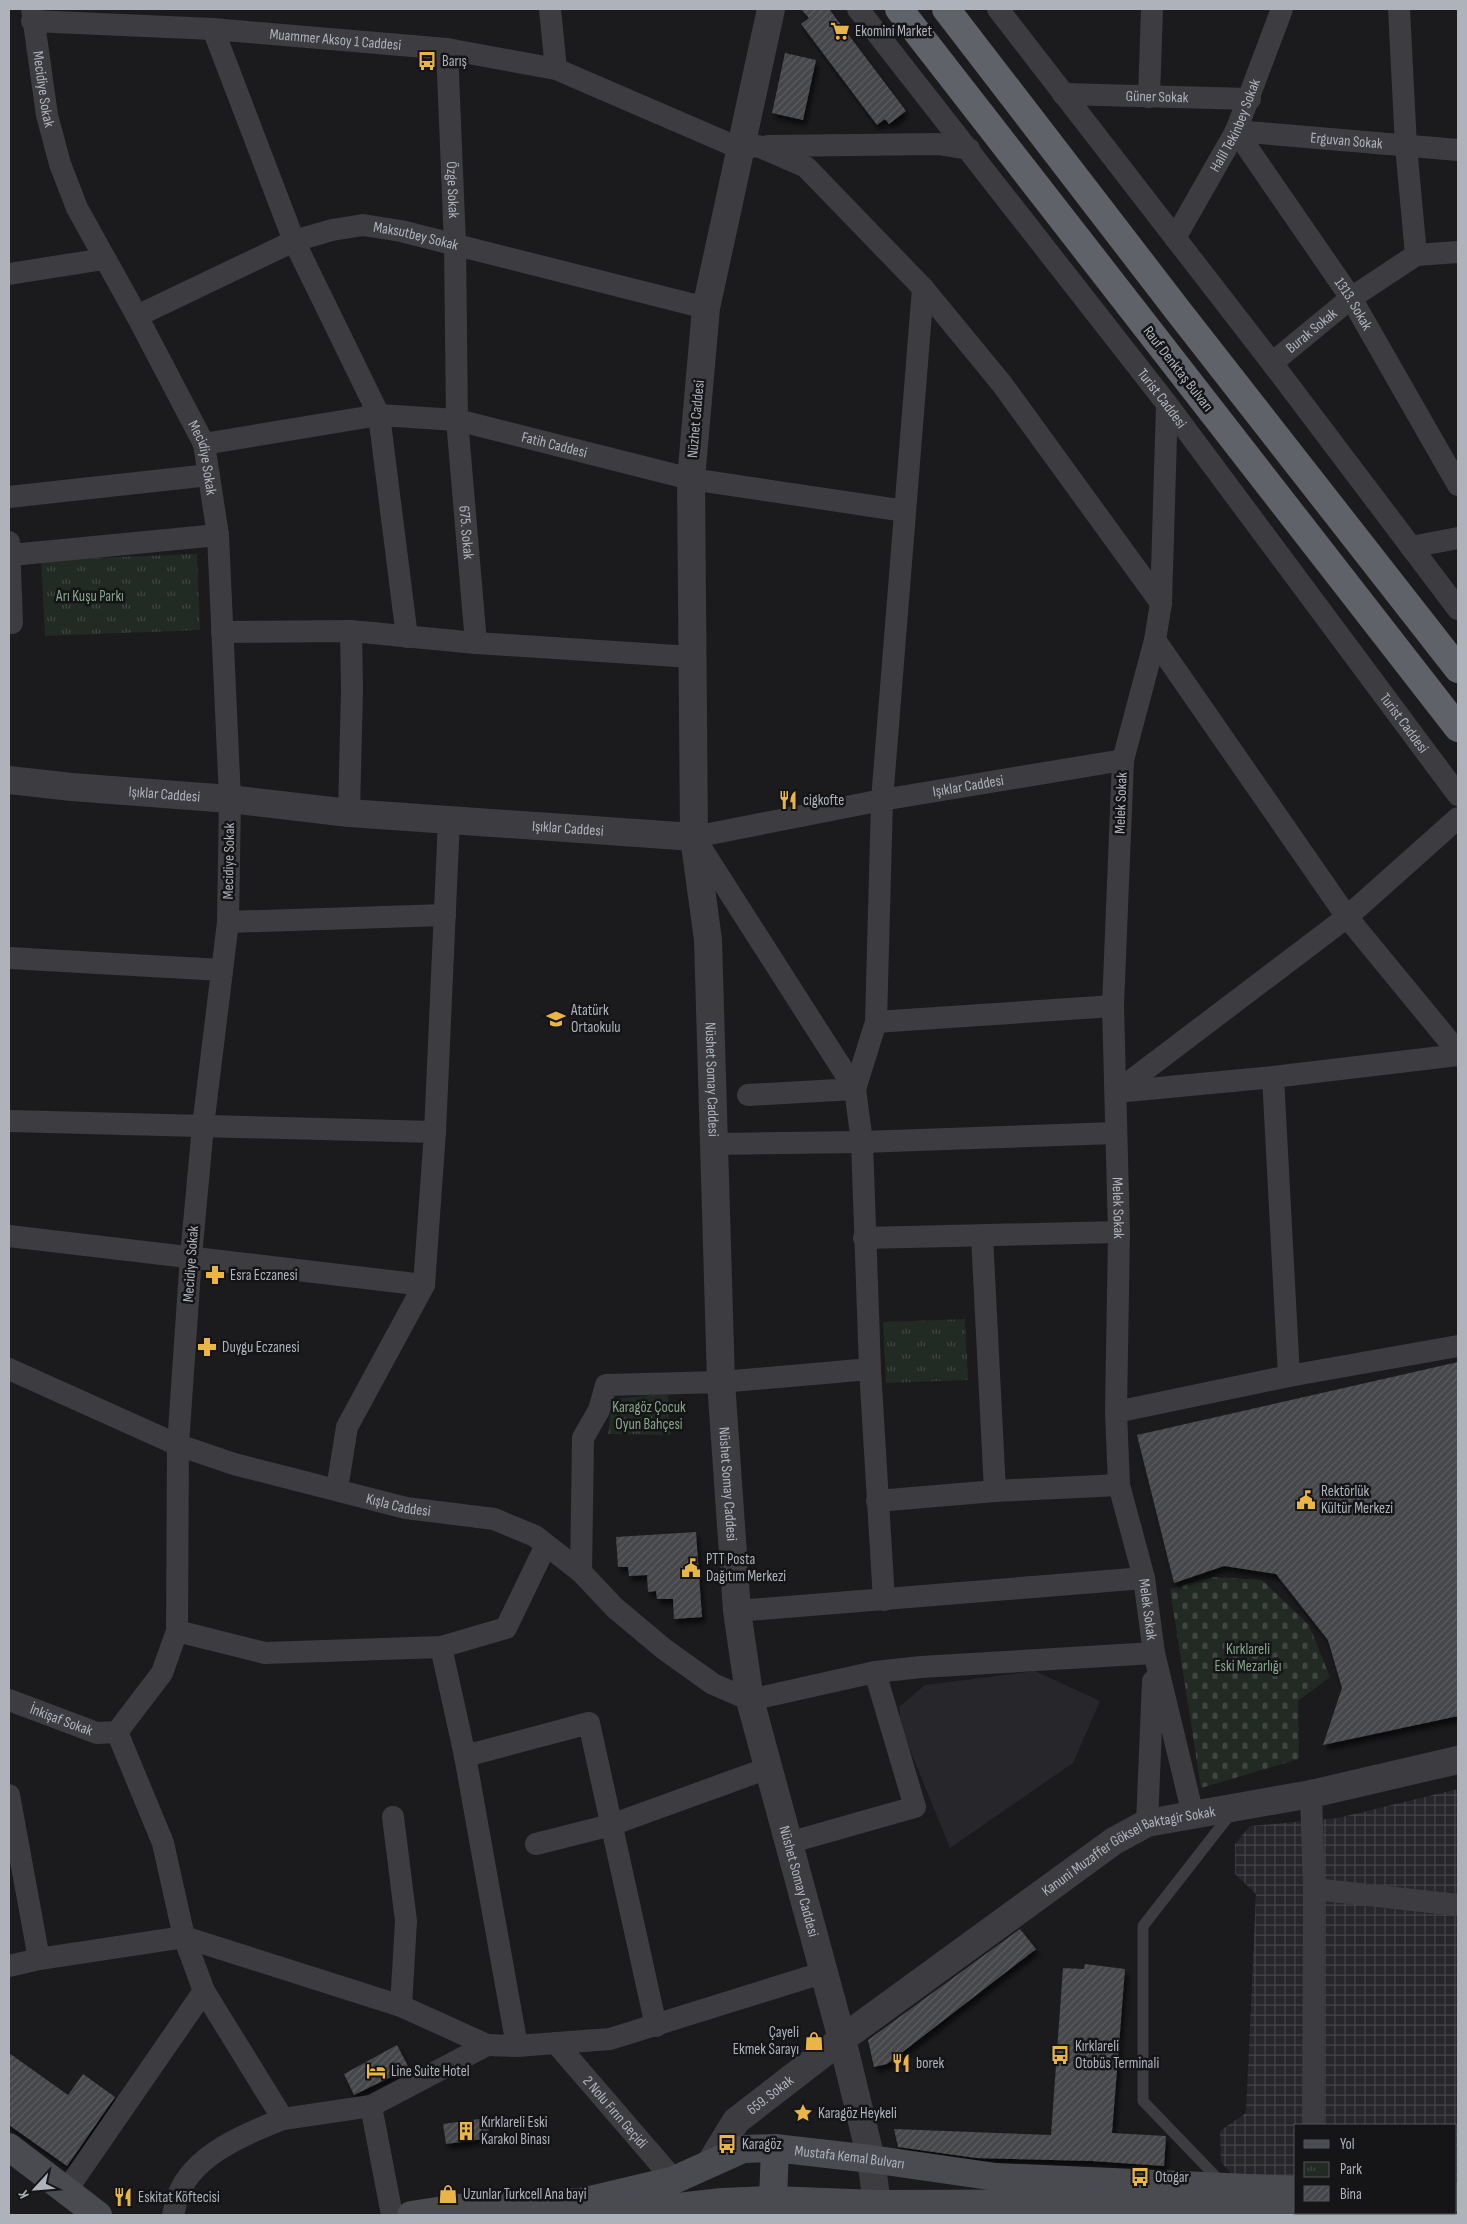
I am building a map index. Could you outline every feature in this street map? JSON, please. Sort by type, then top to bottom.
[{"type":"highway","name":"Rauf Denktaş Bulvarı","points":[[899,9],[1458,728]]},
{"type":"highway","points":[[946,9],[1191,328],[1458,669]]},
{"type":"main road","points":[[9,2147],[98,2215]]},
{"type":"main road","name":"Mustafa Kemal Bulvarı","points":[[411,2215],[456,2208],[582,2202],[674,2180],[743,2149],[775,2148],[871,2159],[996,2177],[1294,2190]]},
{"type":"main road","points":[[775,2148],[775,2208]]},
{"type":"main road","points":[[711,2162],[722,2202]]},
{"type":"main road","points":[[606,2215],[722,2202],[775,2208],[877,2204],[1294,2211]]},
{"type":"main road","points":[[1372,2214],[1400,2215]]},
{"type":"street","points":[[550,9],[556,70]]},
{"type":"street","name":"Nüzhet Caddesi","points":[[694,837],[691,479],[706,308],[749,147],[771,9]]},
{"type":"street","name":"Turist Caddesi","points":[[858,9],[1167,404],[1458,795]]},
{"type":"street","points":[[998,9],[1272,362],[1458,609]]},
{"type":"street","points":[[1149,98],[1152,9]]},
{"type":"street","name":"Halil Tekinbey Sokak","points":[[1175,238],[1236,131],[1250,99],[1262,60],[1282,9]]},
{"type":"street","points":[[1399,9],[1406,146],[1416,255]]},
{"type":"street","name":"Muammer Aksoy 1 Caddesi","points":[[32,15],[447,49],[556,70],[749,147],[806,167],[923,288],[1002,384],[1161,603]]},
{"type":"street","name":"Mecidiye Sokak","points":[[32,15],[47,115],[60,164],[77,208],[137,316],[204,444],[218,535],[230,799],[228,922],[203,1126],[191,1256],[178,1445],[177,1631],[162,1673],[116,1732]]},
{"type":"street","points":[[213,29],[294,240],[379,415],[407,637]]},
{"type":"street","name":"Özge Sokak","points":[[447,49],[455,244],[457,420]]},
{"type":"street","name":"Güner Sokak","points":[[1063,94],[1149,98],[1250,99]]},
{"type":"street","name":"Erguvan Sokak","points":[[1236,131],[1458,150]]},
{"type":"street","name":"1313. Sokak","points":[[1236,131],[1351,298],[1458,485]]},
{"type":"street","points":[[749,147],[938,144],[969,149]]},
{"type":"street","name":"Maksutbey Sokak","points":[[137,316],[294,240],[332,230],[363,226],[401,231],[706,308]]},
{"type":"street","name":"Burak Sokak","points":[[1272,362],[1351,298],[1416,255],[1458,252]]},
{"type":"street","points":[[9,274],[104,259]]},
{"type":"street","points":[[855,1090],[876,1022],[882,800],[923,288]]},
{"type":"street","name":"Melek Sokak","points":[[1167,404],[1161,603],[1155,640],[1123,760],[1113,1006],[1119,1232],[1116,1412],[1119,1485],[1144,1578],[1154,1653],[1193,1815]]},
{"type":"street","name":"Fatih Caddesi","points":[[204,444],[379,415],[457,420],[691,479],[905,511]]},
{"type":"street","name":"675. Sokak","points":[[457,420],[476,644]]},
{"type":"street","points":[[9,496],[209,476]]},
{"type":"street","points":[[9,623],[12,623],[10,549],[218,535]]},
{"type":"street","points":[[1411,547],[1458,538]]},
{"type":"street","points":[[349,813],[352,689],[351,631]]},
{"type":"street","points":[[222,632],[351,631],[476,644],[692,657]]},
{"type":"street","points":[[1155,640],[1347,917],[1458,1053]]},
{"type":"street","name":"Işıklar Caddesi","points":[[9,780],[72,787],[230,799],[349,813],[694,837],[882,800],[1123,760]]},
{"type":"street","points":[[1116,1092],[1347,917],[1458,818]]},
{"type":"street","points":[[338,1489],[347,1427],[424,1286],[435,1132],[449,820]]},
{"type":"street","points":[[694,837],[855,1090],[862,1142],[870,1369],[884,1600]]},
{"type":"street","name":"Nüshet Somay Caddesi","points":[[694,837],[708,940],[721,1382],[737,1611],[750,1700],[842,2039],[871,2159],[877,2204]]},
{"type":"street","points":[[228,922],[445,915]]},
{"type":"street","points":[[9,958],[222,970]]},
{"type":"street","points":[[876,1022],[1113,1006]]},
{"type":"street","points":[[1116,1092],[1273,1077],[1458,1053]]},
{"type":"street","points":[[1273,1077],[1289,1376]]},
{"type":"street","points":[[748,1095],[855,1090]]},
{"type":"street","points":[[9,1121],[435,1132]]},
{"type":"street","points":[[714,1144],[862,1142],[1115,1133]]},
{"type":"street","points":[[864,1238],[1119,1232]]},
{"type":"street","points":[[9,1236],[191,1256],[424,1286]]},
{"type":"street","points":[[982,1236],[995,1491]]},
{"type":"street","points":[[1116,1412],[1289,1376],[1458,1346]]},
{"type":"street","name":"Kışla Caddesi","points":[[9,1369],[178,1445],[234,1464],[338,1489],[406,1508],[494,1519],[534,1536],[581,1572],[616,1608],[664,1649],[713,1684],[750,1700]]},
{"type":"street","points":[[581,1572],[582,1438],[599,1410],[606,1385],[721,1382],[870,1369]]},
{"type":"street","points":[[877,1501],[995,1491],[1119,1485]]},
{"type":"street","points":[[177,1631],[266,1653],[441,1647],[506,1628],[546,1545]]},
{"type":"street","points":[[737,1611],[1144,1578]]},
{"type":"street","points":[[441,1647],[465,1756],[517,2046]]},
{"type":"street","points":[[750,1700],[875,1672],[921,1667],[1154,1653]]},
{"type":"street","name":"Melek Sokak","points":[[1148,1823],[1154,1653]]},
{"type":"street","points":[[788,1843],[915,1807],[875,1672]]},
{"type":"street","name":"İnkişaf Sokak","points":[[9,1700],[97,1733],[116,1732]]},
{"type":"street","points":[[465,1756],[589,1723],[656,2026]]},
{"type":"street","points":[[116,1732],[163,1843],[184,1937],[204,1991],[283,2119]]},
{"type":"street","name":"Kanuni Muzaffer Göksel Baktagir Sokak","points":[[842,2039],[1114,1841],[1148,1823],[1311,1794],[1458,1760]]},
{"type":"street","points":[[536,1844],[611,1825],[768,1768]]},
{"type":"street","points":[[1311,1794],[1314,1888],[1312,2124]]},
{"type":"street","points":[[9,1796],[39,1959]]},
{"type":"street","points":[[393,1818],[406,1921],[401,2006]]},
{"type":"street","points":[[1314,1888],[1458,1905]]},
{"type":"street","points":[[9,1966],[39,1959],[184,1937],[401,2006],[487,2045],[517,2046],[610,2039],[825,1972]]},
{"type":"street","points":[[66,2191],[204,1991]]},
{"type":"street","name":"659. Sokak","points":[[711,2162],[736,2121],[842,2039]]},
{"type":"street","name":"2 Nolu Fırın Geçidi","points":[[556,2043],[674,2180]]},
{"type":"street","points":[[174,2215],[180,2192],[202,2162],[243,2135],[283,2119],[371,2106],[487,2045]]},
{"type":"street","points":[[371,2106],[392,2215]]},
{"type":"lane","points":[[1236,1807],[1143,1926],[1143,2101],[1226,2187],[1266,2209]]},
{"type":"shaded area","points":[[1035,1671],[1100,1701],[1073,1763],[950,1848],[902,1730],[899,1707],[925,1685]]},
{"type":"shaded area","points":[[1458,1789],[1458,2189],[1457,2124],[1294,2124],[1294,2181],[1235,2178],[1221,2162],[1220,2131],[1246,2113],[1256,1894],[1235,1874],[1235,1844],[1250,1826],[1338,1818]]},
{"type":"green space","name":"Arı Kuşu Parkı","points":[[197,554],[200,630],[45,636],[41,560]]},
{"type":"green space","points":[[965,1319],[968,1380],[886,1383],[883,1322]]},
{"type":"green space","name":"Karagöz Çocuk Oyun Bahçesi","points":[[668,1394],[670,1435],[608,1434],[612,1399]]},
{"type":"green space","name":"Kırklareli Eski Mezarlığı","points":[[1213,1577],[1262,1580],[1309,1625],[1330,1677],[1298,1701],[1299,1759],[1201,1788],[1170,1589]]},
{"type":"building","points":[[801,9],[829,9],[906,111],[889,124],[885,119],[877,125],[801,24],[809,18]]},
{"type":"building","points":[[785,53],[816,60],[803,120],[772,113]]},
{"type":"building","name":"Rektörlük Kültür Merkezi","points":[[1458,1362],[1458,1716],[1323,1745],[1342,1688],[1328,1640],[1276,1574],[1224,1566],[1174,1583],[1137,1435]]},
{"type":"building","points":[[696,1532],[702,1617],[674,1619],[673,1599],[657,1599],[656,1591],[648,1592],[647,1575],[629,1576],[628,1567],[618,1567],[616,1537]]},
{"type":"building","points":[[1020,1929],[1036,1949],[887,2064],[874,2067],[868,2040]]},
{"type":"building","points":[[1085,1964],[1125,1969],[1112,2133],[1166,2136],[1164,2166],[1092,2161],[976,2158],[898,2147],[894,2129],[1051,2135],[1063,1968],[1084,1969]]},
{"type":"building","name":"Line Suite Hotel","points":[[397,2045],[409,2068],[354,2095],[344,2074]]},
{"type":"building","points":[[9,2053],[68,2095],[83,2074],[115,2097],[67,2166],[9,2125]]},
{"type":"building","name":"Kırklareli Eski Karakol Binası","points":[[487,2118],[490,2138],[446,2144],[443,2124]]},
{"type":"place","name":"Ekomini Market","points":[[840,31]]},
{"type":"place","name":"Barış","points":[[427,61]]},
{"type":"place","name":"cigkofte","points":[[788,800]]},
{"type":"place","name":"Atatürk Ortaokulu","points":[[556,1019]]},
{"type":"place","name":"Esra Eczanesi","points":[[215,1275]]},
{"type":"place","name":"Duygu Eczanesi","points":[[207,1347]]},
{"type":"place","name":"Rektörlük Kültür Merkezi","points":[[1306,1500]]},
{"type":"place","name":"PTT Posta Dağıtım Merkezi","points":[[691,1568]]},
{"type":"place","name":"Çayeli Ekmek Sarayı","points":[[814,2041]]},
{"type":"place","name":"Kırklareli Otobüs Terminali","points":[[1060,2055]]},
{"type":"place","name":"borek","points":[[901,2063]]},
{"type":"place","name":"Line Suite Hotel","points":[[376,2071]]},
{"type":"place","name":"Karagöz Heykeli","points":[[803,2113]]},
{"type":"place","name":"Kırklareli Eski Karakol Binası","points":[[466,2131]]},
{"type":"place","name":"Karagöz","points":[[727,2144]]},
{"type":"place","name":"Otogar","points":[[1140,2177]]},
{"type":"place","name":"Uzunlar Turkcell Ana bayi","points":[[448,2194]]},
{"type":"place","name":"Eskitat Köftecisi","points":[[123,2197]]}]
